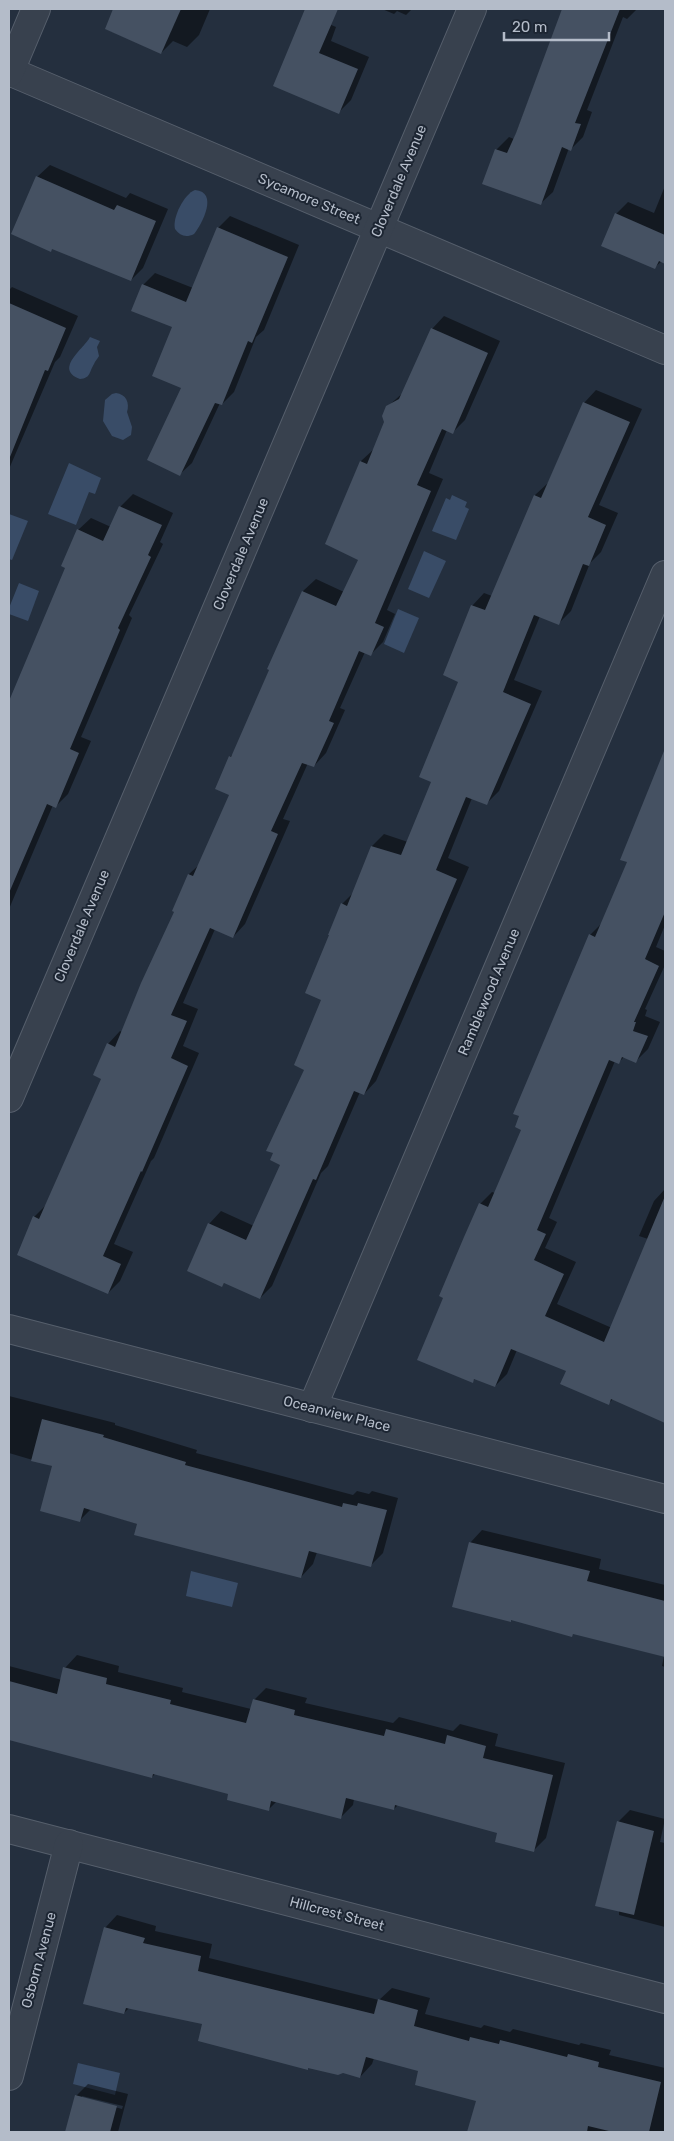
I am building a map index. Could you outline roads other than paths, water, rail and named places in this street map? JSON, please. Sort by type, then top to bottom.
[{"type":"street","points":[[9,72],[36,9]]},
{"type":"street","name":"Cloverdale Avenue","points":[[9,1098],[472,9]]},
{"type":"street","name":"Sycamore Street","points":[[9,72],[665,350]]},
{"type":"street","name":"Ramblewood Avenue","points":[[312,1408],[665,575]]},
{"type":"street","name":"Oceanview Place","points":[[9,1329],[665,1499]]},
{"type":"street","name":"Hillcrest Street","points":[[9,1829],[665,1999]]},
{"type":"street","name":"Osborn Avenue","points":[[9,2076],[69,1844]]},
{"type":"water","points":[[195,190],[202,192],[206,196],[206,209],[201,223],[194,234],[183,236],[175,229],[175,219],[183,201]]},
{"type":"water","points":[[90,337],[100,341],[97,347],[99,356],[88,376],[80,379],[72,375],[69,370],[70,364]]},
{"type":"water","points":[[116,393],[126,399],[128,405],[127,412],[132,427],[131,435],[123,440],[112,436],[103,421],[105,400]]},
{"type":"water","points":[[69,463],[101,478],[95,494],[89,492],[76,525],[48,514]]},
{"type":"water","points":[[452,495],[467,502],[465,507],[469,509],[456,540],[432,531],[446,498],[450,500]]},
{"type":"water","points":[[9,514],[28,521],[12,560],[9,559]]},
{"type":"water","points":[[424,551],[446,561],[429,598],[408,589]]},
{"type":"water","points":[[19,583],[39,591],[28,621],[9,614],[9,608]]},
{"type":"water","points":[[398,609],[419,618],[404,653],[384,644]]},
{"type":"water","points":[[191,1571],[238,1583],[232,1607],[186,1596]]},
{"type":"water","points":[[78,2063],[120,2073],[115,2095],[73,2084]]}]
